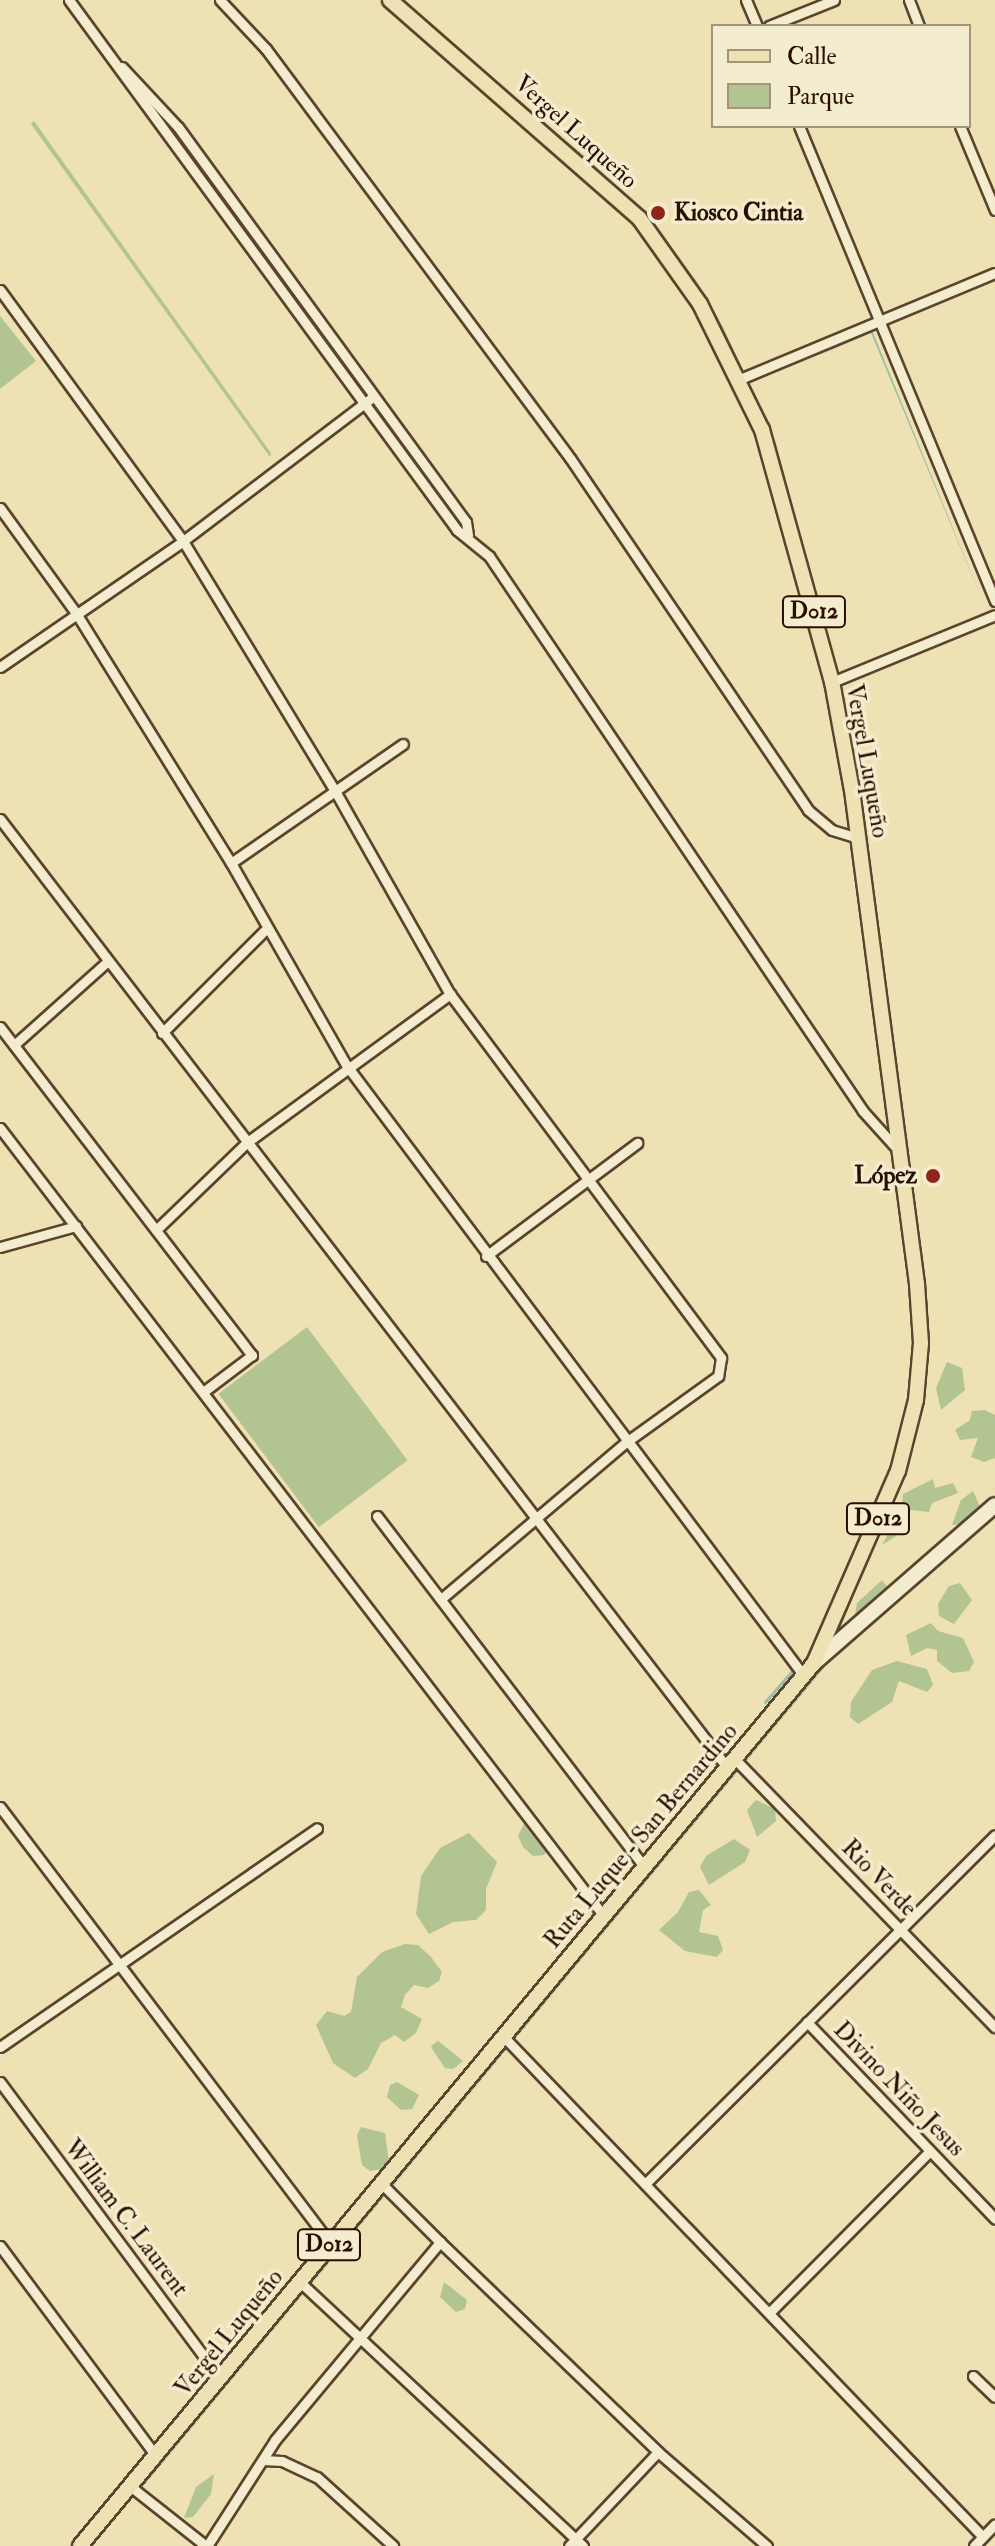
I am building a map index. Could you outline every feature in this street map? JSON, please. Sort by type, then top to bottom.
[{"type":"main road","name":"Vergel Luqueño","points":[[390,0],[639,218],[683,276],[740,379],[779,478],[832,682],[859,838],[918,1299],[916,1400],[898,1471],[814,1663]]},
{"type":"main road","points":[[814,1663],[995,1505]]},
{"type":"main road","name":"Ruta Luque - San Bernardino","points":[[504,2037],[814,1663]]},
{"type":"main road","name":"Vergel Luqueño","points":[[80,2546],[504,2037]]},
{"type":"street","points":[[69,0],[122,67],[178,127],[466,522],[468,535]]},
{"type":"street","points":[[220,0],[266,49],[570,458],[808,810],[832,830],[859,838]]},
{"type":"street","points":[[746,0],[756,24]]},
{"type":"street","points":[[774,24],[834,0]]},
{"type":"street","points":[[909,0],[918,24]]},
{"type":"street","points":[[122,67],[124,79],[171,136],[457,530],[468,535],[489,556],[863,1111],[899,1151]]},
{"type":"street","points":[[800,128],[995,601]]},
{"type":"street","points":[[961,128],[995,210]]},
{"type":"street","points":[[740,379],[995,273]]},
{"type":"street","points":[[0,290],[183,541],[335,791],[450,994],[585,1182],[723,1365],[718,1376],[626,1442],[441,1599]]},
{"type":"street","points":[[0,667],[183,541],[374,396]]},
{"type":"street","points":[[0,508],[76,613],[231,863],[347,1066],[486,1256],[804,1676]]},
{"type":"street","points":[[832,682],[995,615]]},
{"type":"street","points":[[231,863],[403,744]]},
{"type":"street","name":"Rio Verde","points":[[0,819],[533,1520],[730,1762],[995,2027]]},
{"type":"street","points":[[162,1033],[267,928]]},
{"type":"street","points":[[14,1045],[108,961]]},
{"type":"street","points":[[156,1230],[246,1143],[347,1066],[450,994]]},
{"type":"street","points":[[0,1027],[252,1355],[203,1392]]},
{"type":"street","points":[[0,1128],[603,1915]]},
{"type":"street","points":[[486,1256],[637,1143]]},
{"type":"street","points":[[0,1247],[76,1226]]},
{"type":"street","points":[[377,1516],[644,1866]]},
{"type":"street","points":[[0,1807],[330,2243]]},
{"type":"street","points":[[0,2047],[317,1828]]},
{"type":"street","points":[[645,2184],[995,1835]]},
{"type":"street","name":"Divino Niño Jesus","points":[[807,2022],[995,2219]]},
{"type":"street","points":[[504,2037],[983,2537]]},
{"type":"street","name":"William C. Laurent","points":[[0,2082],[220,2378]]},
{"type":"street","points":[[769,2313],[930,2151]]},
{"type":"street","points":[[381,2183],[658,2452],[767,2546]]},
{"type":"street","points":[[987,2210],[995,2202]]},
{"type":"street","points":[[130,2486],[206,2546],[263,2460],[357,2336],[440,2242]]},
{"type":"street","points":[[0,2246],[156,2456]]},
{"type":"street","points":[[300,2282],[576,2544],[658,2452]]},
{"type":"street","points":[[973,2376],[995,2397]]},
{"type":"street","points":[[263,2460],[282,2461],[317,2477],[393,2546]]},
{"type":"street","points":[[974,2546],[995,2524]]},
{"type":"green space","points":[[399,0],[589,160],[660,231],[697,282],[723,327],[776,443],[837,670],[860,786],[928,1304],[926,1388],[910,1458],[824,1668],[146,2483],[89,2546],[822,1666],[924,1388],[834,671],[773,444],[721,329],[658,233],[587,162]]},
{"type":"green space","points":[[34,121],[271,453],[270,457],[31,124]]},
{"type":"green space","points":[[182,139],[308,312],[306,314],[180,142]]},
{"type":"green space","points":[[0,316],[36,361],[0,389]]},
{"type":"green space","points":[[379,410],[464,527],[461,530],[376,412]]},
{"type":"green space","points":[[307,1327],[408,1460],[319,1527],[218,1394]]},
{"type":"green space","points":[[947,1362],[962,1368],[965,1390],[941,1410],[936,1388]]},
{"type":"green space","points":[[985,1410],[995,1415],[995,1458],[984,1462],[971,1457],[978,1438],[960,1440],[955,1430],[970,1420],[972,1411]]},
{"type":"green space","points":[[933,1479],[935,1488],[953,1483],[958,1493],[932,1503],[929,1512],[911,1510],[895,1537],[882,1545],[902,1508],[903,1494]]},
{"type":"green space","points":[[973,1491],[981,1509],[965,1524],[952,1525],[961,1500]]},
{"type":"green space","points":[[882,1580],[890,1590],[853,1625],[857,1603]]},
{"type":"green space","points":[[960,1583],[972,1600],[954,1624],[939,1616],[938,1604],[949,1586]]},
{"type":"green space","points":[[931,1623],[938,1631],[963,1638],[974,1662],[969,1671],[952,1673],[937,1661],[937,1650],[927,1648],[911,1656],[906,1635]]},
{"type":"green space","points":[[897,1661],[927,1669],[933,1685],[927,1692],[899,1681],[892,1702],[858,1724],[850,1717],[851,1702],[872,1670]]},
{"type":"green space","points":[[756,1800],[775,1809],[776,1821],[757,1837],[747,1810]]},
{"type":"green space","points":[[527,1818],[550,1833],[551,1847],[544,1855],[533,1856],[523,1847],[518,1836]]},
{"type":"green space","points":[[469,1833],[497,1862],[486,1889],[486,1910],[476,1920],[453,1922],[429,1934],[416,1914],[421,1876],[440,1848]]},
{"type":"green space","points":[[734,1839],[750,1850],[745,1862],[709,1885],[700,1867],[706,1856]]},
{"type":"green space","points":[[699,1890],[711,1905],[703,1910],[699,1932],[718,1936],[723,1950],[717,1957],[685,1951],[659,1930],[678,1912],[689,1892]]},
{"type":"green space","points":[[405,1944],[418,1945],[431,1957],[442,1972],[439,1981],[428,1988],[414,1985],[405,1995],[401,2007],[422,2019],[416,2033],[404,2042],[395,2035],[381,2043],[368,2069],[355,2078],[333,2063],[316,2025],[327,2011],[344,2016],[351,2012],[357,1977],[382,1952]]},
{"type":"green space","points":[[438,2041],[463,2061],[453,2069],[445,2068],[431,2046]]},
{"type":"green space","points":[[397,2082],[419,2095],[412,2109],[401,2110],[387,2097],[390,2085]]},
{"type":"green space","points":[[361,2127],[385,2133],[389,2162],[381,2169],[370,2171],[362,2165],[357,2135]]},
{"type":"green space","points":[[444,2282],[467,2300],[465,2309],[456,2312],[440,2297]]},
{"type":"green space","points":[[214,2474],[211,2494],[193,2517],[184,2518],[196,2487]]},
{"type":"shaded area","points":[[872,330],[986,609],[871,333],[817,356]]},
{"type":"waterway","points":[[765,1702],[791,1672]]},
{"type":"place","name":"Kiosco Cintia","points":[[658,213]]},
{"type":"place","name":"López","points":[[933,1176]]}]
